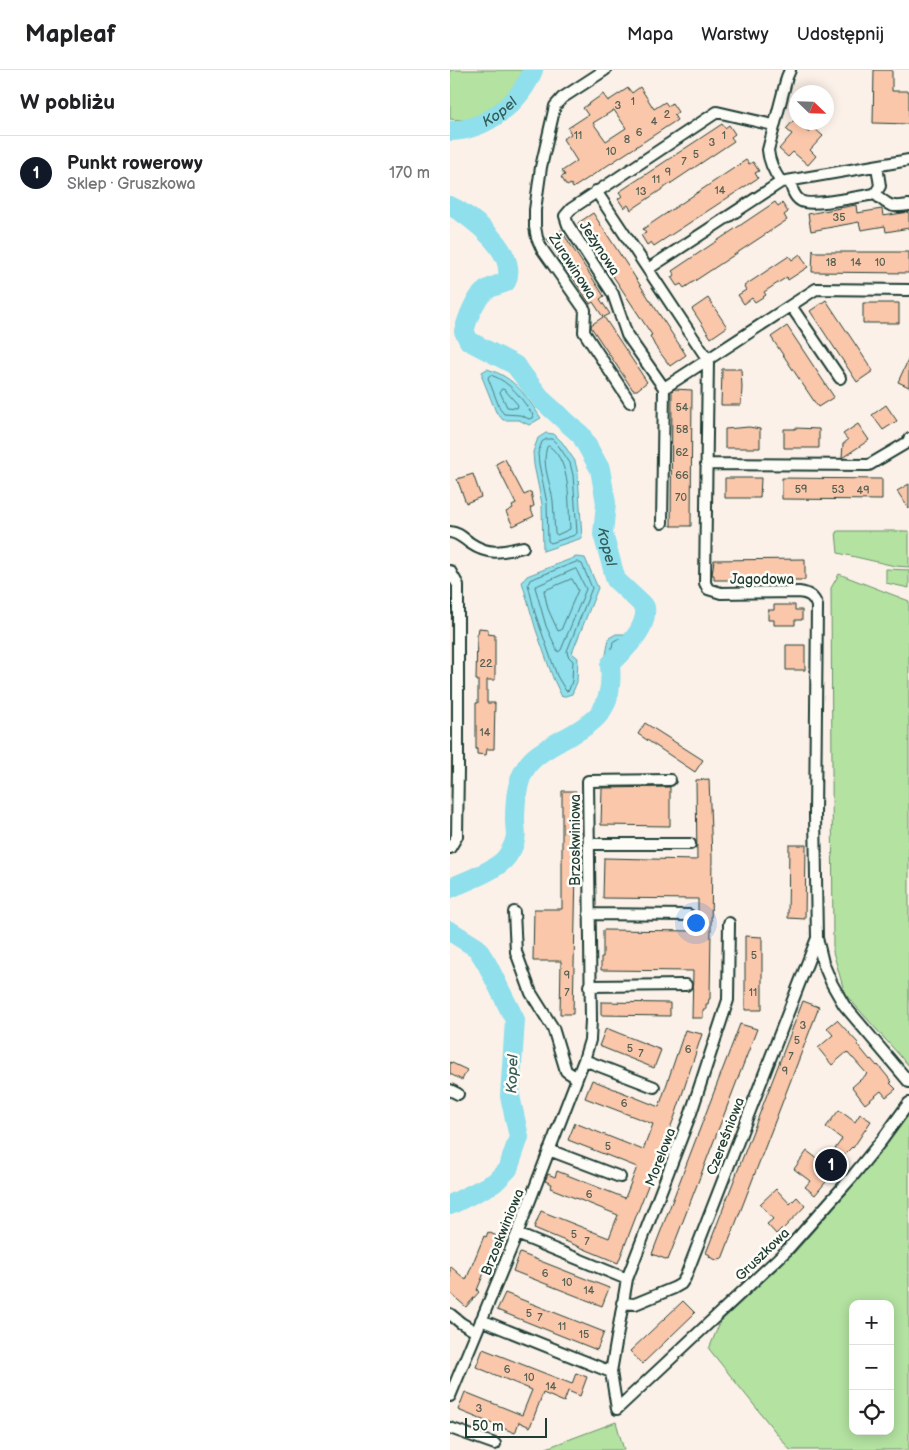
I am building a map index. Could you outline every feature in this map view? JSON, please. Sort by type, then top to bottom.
[{"type":"street","name":"Żurawinowa","points":[[605,70],[562,98],[555,106],[541,168],[534,227],[542,249],[585,310],[584,332],[630,402]]},
{"type":"street","points":[[790,70],[786,76],[768,150],[774,172],[786,182],[797,198],[808,204],[875,194],[880,186],[877,166]]},
{"type":"street","name":"Jeżynowa","points":[[664,388],[627,336],[613,294],[566,221],[567,212],[570,208],[717,112],[774,125]]},
{"type":"street","points":[[648,270],[786,182],[909,160]]},
{"type":"street","points":[[596,192],[708,360]]},
{"type":"street","points":[[875,194],[886,204],[893,207],[909,205]]},
{"type":"street","points":[[662,523],[664,388],[816,289],[909,290]]},
{"type":"street","points":[[791,306],[840,378]]},
{"type":"street","name":"Jagodowa","points":[[708,360],[705,583],[708,589],[721,593],[805,593],[812,596],[817,606],[815,815],[817,938]]},
{"type":"street","points":[[706,464],[869,465],[908,442],[909,439]]},
{"type":"street","points":[[450,532],[459,534],[472,544],[488,552],[503,552],[523,547]]},
{"type":"street","points":[[450,571],[458,585],[454,769],[457,836],[450,848]]},
{"type":"street","name":"Brzoskwiniowa","points":[[450,1396],[517,1234],[590,1040],[588,781],[670,780]]},
{"type":"street","points":[[588,844],[690,844]]},
{"type":"street","points":[[514,912],[516,952],[531,993],[553,1028],[566,1071],[577,1078]]},
{"type":"street","points":[[589,914],[689,915]]},
{"type":"street","name":"Morelowa","points":[[616,1404],[612,1372],[622,1303],[628,1279],[691,1113],[728,1000],[729,924]]},
{"type":"street","points":[[817,938],[832,984],[844,1005],[909,1082]]},
{"type":"street","name":"Czereśniowa","points":[[622,1303],[635,1304],[681,1284],[817,938]]},
{"type":"street","points":[[590,986],[686,985]]},
{"type":"street","points":[[584,1060],[654,1087]]},
{"type":"street","name":"Gruszkowa","points":[[616,1404],[787,1250],[852,1177],[909,1103]]},
{"type":"street","points":[[549,1150],[620,1177]]},
{"type":"street","points":[[517,1234],[628,1279]]},
{"type":"street","points":[[450,1314],[476,1332]]},
{"type":"street","points":[[481,1320],[612,1372]]},
{"type":"street","points":[[450,1428],[494,1444]]},
{"type":"green space","points":[[450,70],[525,70],[520,86],[481,122],[450,119]]},
{"type":"green space","points":[[909,531],[909,567],[895,566],[838,553],[836,532]]},
{"type":"green space","points":[[886,569],[909,570],[909,588],[886,583]]},
{"type":"green space","points":[[839,574],[909,601],[909,1066],[845,994],[833,952],[831,588]]},
{"type":"green space","points":[[909,1113],[909,1450],[790,1450],[709,1349],[720,1322],[795,1252],[861,1176]]},
{"type":"green space","points":[[616,1422],[624,1450],[541,1450]]},
{"type":"water","points":[[487,369],[497,372],[519,388],[541,418],[529,425],[519,420],[503,420],[496,412],[482,377],[482,372]]},
{"type":"water","points":[[546,433],[554,434],[575,461],[578,474],[582,538],[543,551],[542,504],[533,452],[538,438]]},
{"type":"water","points":[[576,557],[585,558],[598,588],[572,653],[578,658],[577,682],[572,694],[562,697],[553,678],[536,630],[522,582],[527,576]]},
{"type":"water","points":[[616,634],[635,636],[636,647],[631,656],[615,671],[602,660],[606,655],[609,638]]},
{"type":"building","points":[[874,70],[892,70],[892,91],[909,91],[909,124],[873,123]]},
{"type":"building","points":[[640,87],[654,109],[665,102],[668,106],[672,103],[678,112],[674,115],[677,120],[573,188],[571,184],[567,186],[561,177],[565,175],[562,171],[577,161],[563,139],[571,134],[568,128],[588,115],[583,108],[603,94],[608,101],[628,88],[632,93]],"holes":[[[614,110],[626,128],[606,141],[593,123]]]},
{"type":"building","points":[[722,124],[725,128],[729,125],[735,134],[731,137],[734,141],[631,210],[628,205],[624,208],[618,199],[622,196],[619,192]]},
{"type":"building","points":[[789,126],[789,130],[806,130],[809,133],[812,130],[816,130],[823,136],[810,150],[816,156],[808,165],[793,152],[788,157],[779,149],[792,134],[786,129]]},
{"type":"building","points":[[746,160],[749,164],[753,162],[759,171],[755,173],[758,178],[654,246],[651,242],[647,245],[641,235],[646,233],[643,229]]},
{"type":"building","points":[[775,202],[778,206],[782,203],[788,212],[784,215],[787,220],[684,288],[681,284],[677,286],[671,277],[675,275],[672,271]]},
{"type":"building","points":[[856,205],[857,213],[882,209],[883,216],[909,212],[909,228],[886,232],[885,226],[861,230],[859,222],[811,231],[808,214]]},
{"type":"building","points":[[593,213],[686,355],[670,366],[655,346],[650,336],[652,335],[578,223]]},
{"type":"building","points":[[561,230],[604,296],[600,299],[610,314],[604,317],[647,382],[637,390],[633,390],[591,327],[591,325],[603,317],[593,302],[590,304],[547,239]]},
{"type":"building","points":[[813,249],[814,252],[909,252],[909,273],[812,272]]},
{"type":"building","points":[[800,254],[808,267],[788,280],[787,277],[764,292],[766,295],[755,302],[752,298],[744,304],[738,295],[746,290],[744,286],[789,256],[792,260]]},
{"type":"building","points":[[708,298],[727,327],[711,338],[692,309]]},
{"type":"building","points":[[826,300],[873,371],[857,382],[810,311]]},
{"type":"building","points":[[863,303],[899,303],[899,323],[863,323]]},
{"type":"building","points":[[787,326],[834,397],[818,407],[771,337]]},
{"type":"building","points":[[909,358],[909,387],[898,382]]},
{"type":"building","points":[[722,369],[741,369],[741,405],[721,405]]},
{"type":"building","points":[[674,389],[692,390],[691,526],[671,526],[672,391]]},
{"type":"building","points":[[886,405],[897,421],[883,430],[872,415]]},
{"type":"building","points":[[858,424],[869,440],[842,458],[843,444],[848,440],[843,434]]},
{"type":"building","points":[[749,427],[760,429],[760,448],[725,448],[725,429]]},
{"type":"building","points":[[784,429],[819,429],[819,448],[784,448]]},
{"type":"building","points":[[505,459],[524,495],[531,492],[534,506],[530,508],[534,516],[513,526],[506,512],[516,504],[496,464]]},
{"type":"building","points":[[473,474],[481,497],[466,503],[457,479]]},
{"type":"building","points":[[725,478],[761,478],[760,498],[725,498]]},
{"type":"building","points":[[782,478],[882,479],[882,500],[782,499]]},
{"type":"building","points":[[909,484],[909,509],[897,491]]},
{"type":"building","points":[[805,559],[805,580],[714,580],[714,575],[712,575],[714,560]]},
{"type":"building","points":[[774,605],[795,605],[795,610],[802,610],[802,620],[795,620],[795,625],[774,625],[774,620],[768,620],[768,610],[774,610]]},
{"type":"building","points":[[479,628],[488,629],[488,634],[495,635],[495,680],[487,680],[487,703],[495,703],[494,749],[487,749],[486,755],[477,754],[476,749],[476,703],[478,703],[478,680],[476,680],[477,634]]},
{"type":"building","points":[[786,645],[805,645],[805,670],[786,670]]},
{"type":"building","points":[[645,723],[703,760],[695,772],[638,734]]},
{"type":"building","points":[[709,779],[712,858],[710,999],[708,1004],[706,1004],[706,1010],[703,1010],[703,1018],[692,1018],[693,971],[601,970],[601,957],[603,957],[603,930],[698,931],[698,899],[603,898],[604,858],[697,860],[696,780]]},
{"type":"building","points":[[670,787],[670,826],[601,825],[602,788]]},
{"type":"building","points":[[562,791],[576,791],[573,1014],[560,1014],[561,961],[533,961],[534,909],[562,909]]},
{"type":"building","points":[[789,845],[806,845],[805,919],[788,918]]},
{"type":"building","points":[[745,936],[762,937],[762,1010],[745,1010]]},
{"type":"building","points":[[803,1001],[819,1007],[722,1259],[720,1258],[719,1261],[709,1257],[710,1255],[706,1253]]},
{"type":"building","points":[[601,1002],[670,1003],[670,1016],[601,1015]]},
{"type":"building","points":[[837,1020],[858,1043],[870,1060],[878,1065],[892,1082],[890,1083],[896,1089],[886,1097],[881,1091],[865,1104],[852,1087],[867,1074],[847,1052],[832,1065],[818,1048],[833,1035],[827,1028]]},
{"type":"building","points":[[740,1024],[757,1029],[668,1260],[652,1254]]},
{"type":"building","points":[[606,1028],[661,1050],[654,1068],[599,1046]]},
{"type":"building","points":[[685,1030],[702,1034],[676,1113],[618,1263],[534,1228],[541,1211],[609,1238],[618,1215],[550,1188],[552,1184],[545,1181],[548,1174],[555,1177],[557,1171],[625,1198],[637,1167],[568,1140],[575,1123],[643,1150],[653,1124],[585,1098],[592,1080],[659,1107]]},
{"type":"building","points":[[450,1062],[467,1070],[462,1080],[450,1074]]},
{"type":"building","points":[[839,1110],[855,1122],[860,1114],[871,1121],[853,1148],[846,1153],[835,1171],[815,1195],[805,1187],[810,1181],[794,1169],[807,1151],[823,1163],[830,1156],[842,1139],[826,1127]]},
{"type":"building","points":[[776,1189],[790,1204],[797,1197],[805,1206],[776,1234],[767,1224],[773,1219],[760,1204]]},
{"type":"building","points":[[488,1232],[499,1237],[477,1290],[479,1292],[466,1307],[450,1293],[450,1266],[466,1280],[484,1236],[486,1237]]},
{"type":"building","points":[[520,1253],[609,1288],[602,1306],[513,1271]]},
{"type":"building","points":[[505,1293],[604,1332],[597,1350],[497,1310]]},
{"type":"building","points":[[683,1301],[695,1313],[642,1364],[630,1351]]},
{"type":"building","points":[[483,1349],[572,1384],[576,1373],[587,1377],[580,1396],[568,1391],[564,1402],[543,1393],[530,1427],[519,1422],[515,1433],[458,1410],[465,1392],[522,1415],[532,1390],[476,1367]]},
{"type":"waterway","name":"Kopel","points":[[450,131],[476,126],[489,120],[511,104],[520,93],[533,70]]},
{"type":"waterway","name":"Kopel","points":[[450,206],[470,218],[491,237],[500,248],[506,260],[508,271],[506,282],[486,290],[477,300],[464,331],[469,341],[515,365],[543,401],[581,435],[600,469],[606,503],[603,534],[616,580],[645,607],[643,624],[639,631],[610,665],[611,680],[609,693],[606,703],[600,712],[584,727],[538,755],[523,772],[516,800],[516,838],[507,856],[493,868],[450,888]]},
{"type":"waterway","name":"Kopel","points":[[450,931],[477,948],[515,1020],[510,1096],[519,1137],[508,1169],[494,1183],[450,1205]]},
{"type":"place","name":"Punkt rowerowy","points":[[831,1165]]}]
